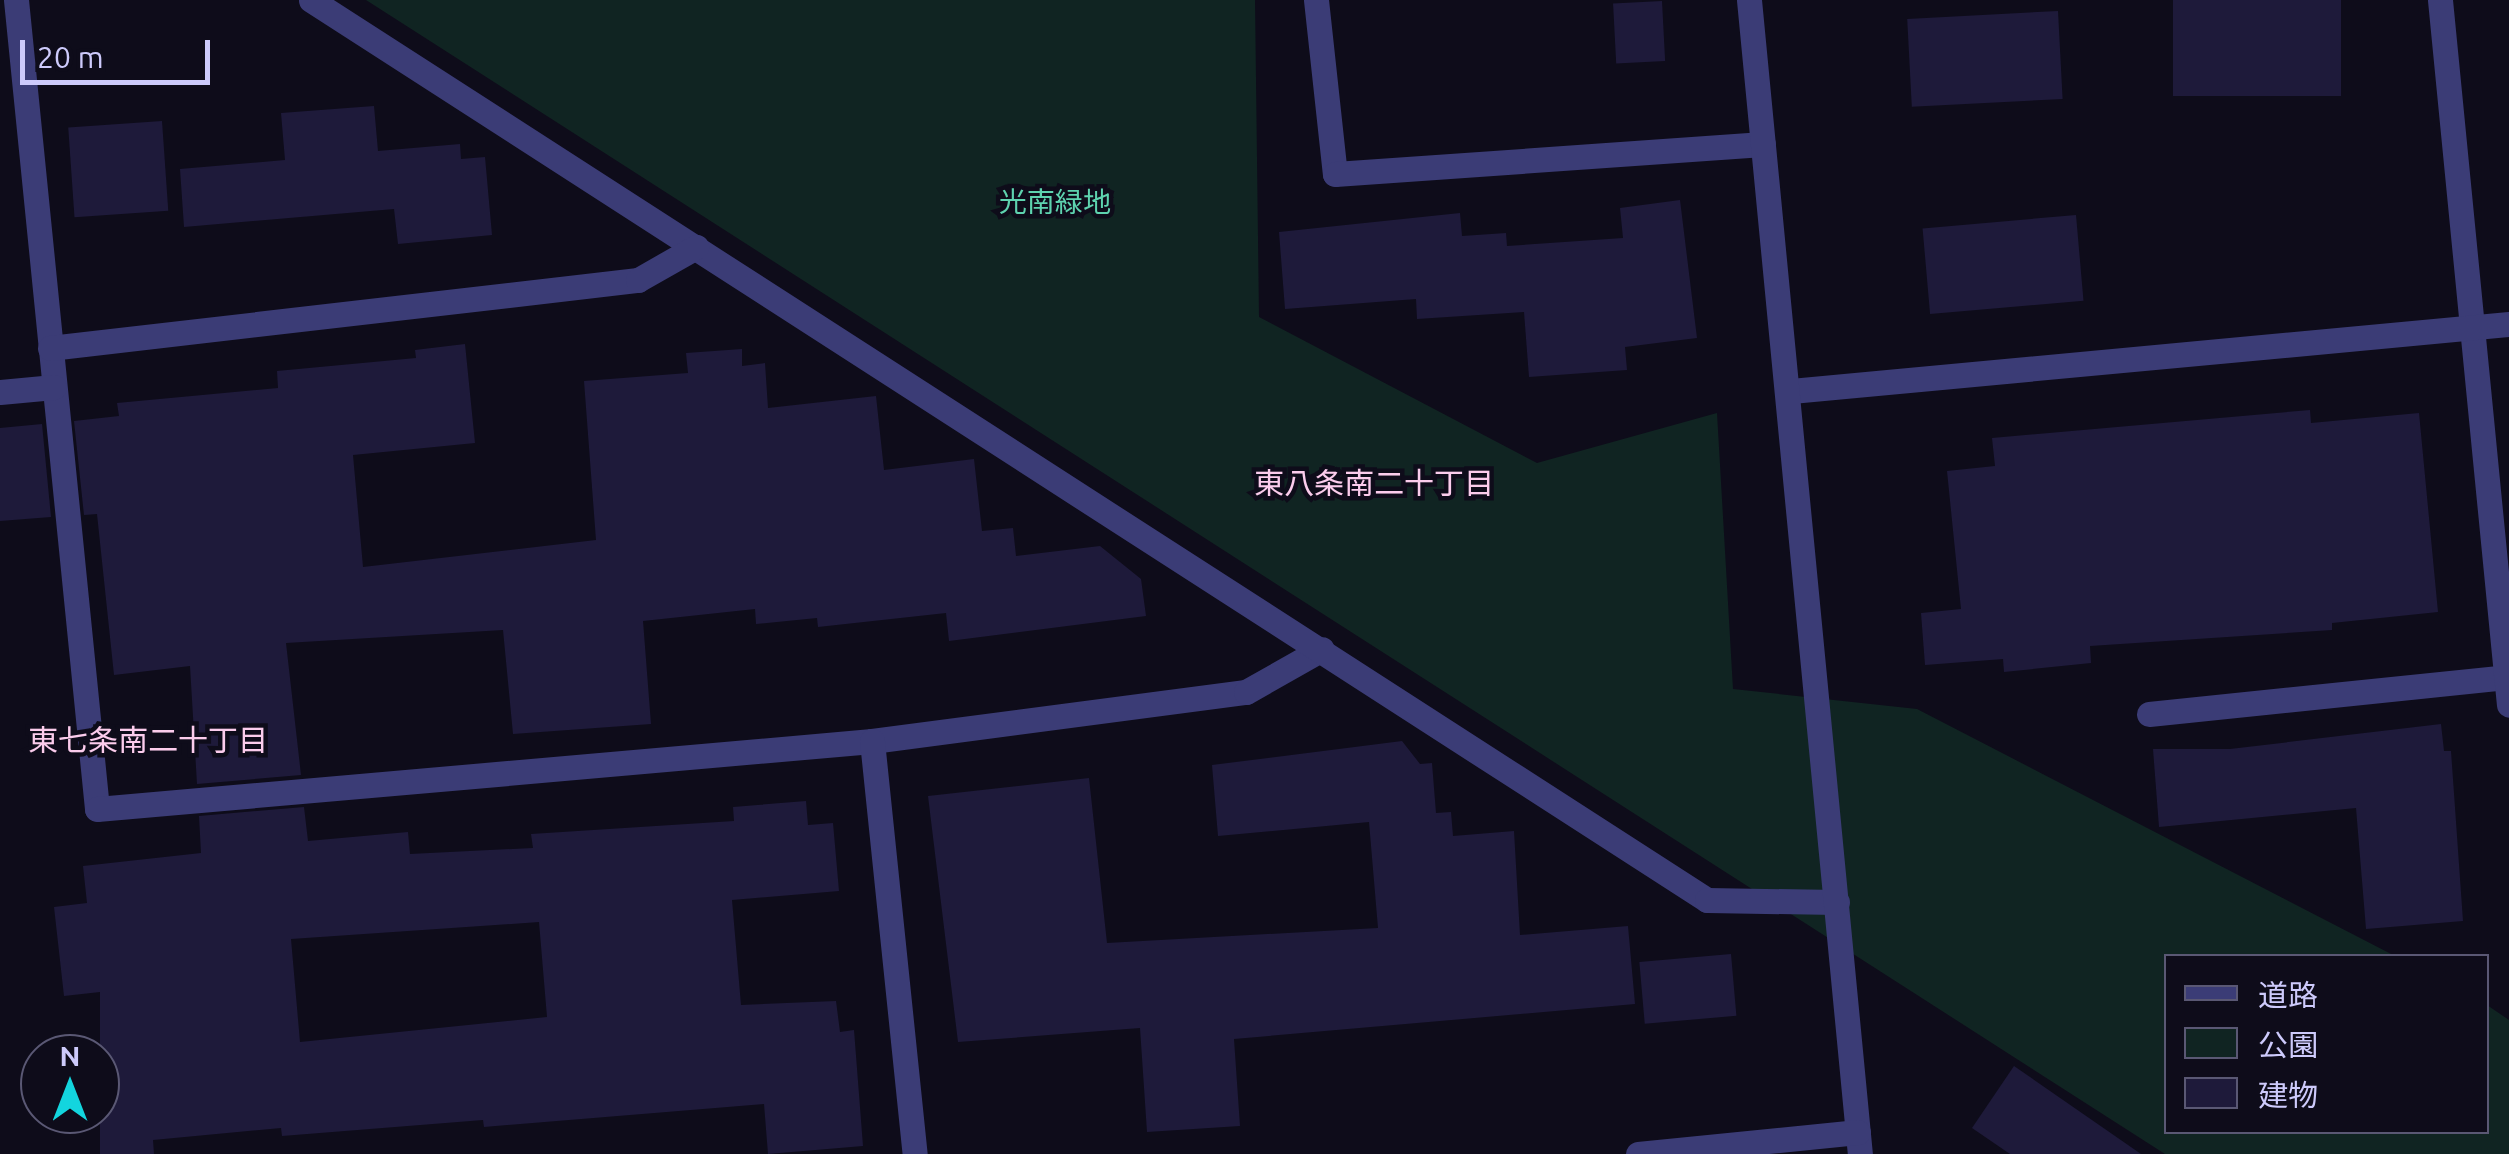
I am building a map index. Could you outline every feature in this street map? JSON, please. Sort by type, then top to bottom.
[{"type":"street","points":[[16,0],[97,809],[872,742],[1246,692],[1322,649]]},
{"type":"street","points":[[311,0],[1708,900],[1837,902]]},
{"type":"street","points":[[1316,0],[1336,174],[1763,144]]},
{"type":"street","points":[[1638,1154],[1859,1143],[1791,391],[1749,0]]},
{"type":"street","points":[[2440,0],[2509,705]]},
{"type":"street","points":[[50,348],[638,280],[696,247]]},
{"type":"street","points":[[1791,391],[2509,324]]},
{"type":"street","points":[[0,392],[54,387]]},
{"type":"street","points":[[2149,714],[2506,677]]},
{"type":"street","points":[[872,742],[915,1154]]},
{"type":"green space","name":"光南緑地","points":[[366,0],[1255,0],[1259,317],[1537,463],[1717,413],[1733,689],[1917,709],[2391,954],[2164,954],[2164,1134],[2489,1134],[2489,1006],[2509,1020],[2509,1154],[2165,1154]]},
{"type":"building","points":[[2173,0],[2341,0],[2341,96],[2173,96]]},
{"type":"building","points":[[1662,1],[1665,61],[1616,63],[1613,4]]},
{"type":"building","points":[[2058,11],[2063,99],[1912,107],[1907,19]]},
{"type":"building","points":[[374,106],[378,151],[460,144],[461,159],[485,157],[492,235],[398,244],[394,209],[184,227],[180,169],[285,160],[281,113]]},
{"type":"building","points":[[162,121],[168,211],[75,217],[68,128]]},
{"type":"building","points":[[1680,200],[1697,338],[1625,347],[1627,370],[1529,377],[1524,312],[1417,319],[1416,299],[1285,309],[1279,232],[1460,213],[1462,236],[1506,233],[1507,246],[1623,238],[1620,208]]},
{"type":"building","points":[[2076,215],[2083,301],[1930,314],[1923,228]]},
{"type":"building","points":[[465,344],[475,443],[353,455],[363,567],[596,540],[584,381],[688,373],[686,353],[742,349],[742,366],[765,363],[768,408],[876,396],[884,470],[974,459],[982,531],[1013,528],[1016,556],[1100,546],[1141,579],[1146,616],[949,641],[946,613],[818,627],[817,618],[756,624],[755,609],[643,621],[651,724],[513,734],[503,630],[286,643],[301,775],[197,784],[190,666],[114,675],[97,514],[84,515],[74,421],[119,416],[117,403],[278,388],[277,371],[416,358],[415,350]]},
{"type":"building","points":[[2310,410],[2311,423],[2419,413],[2438,612],[2332,623],[2332,630],[2090,646],[2091,663],[2004,672],[2003,659],[1925,665],[1921,613],[1961,609],[1947,471],[1995,466],[1992,438]]},
{"type":"building","points":[[42,424],[51,517],[0,521],[0,428]]},
{"type":"building","points":[[2441,724],[2444,751],[2451,751],[2463,921],[2366,929],[2356,808],[2159,827],[2153,749],[2230,749]]},
{"type":"building","points":[[1402,741],[1420,764],[1432,763],[1436,813],[1451,812],[1453,836],[1514,831],[1520,935],[1628,926],[1635,1004],[1234,1039],[1240,1126],[1147,1132],[1140,1028],[958,1042],[928,796],[1089,778],[1107,943],[1378,928],[1369,822],[1218,836],[1212,765]]},
{"type":"building","points":[[806,801],[808,825],[833,823],[839,891],[732,900],[741,1005],[836,1001],[840,1032],[854,1030],[863,1146],[768,1154],[764,1104],[484,1127],[483,1120],[282,1136],[281,1128],[153,1140],[154,1154],[100,1154],[100,1134],[120,1134],[120,1034],[100,1034],[100,992],[64,996],[54,907],[87,903],[83,866],[201,853],[199,816],[304,807],[308,841],[408,832],[410,854],[533,848],[531,834],[734,821],[733,807]],"holes":[[[539,922],[547,1017],[300,1042],[291,939]]]},
{"type":"building","points":[[1731,954],[1736,1016],[1645,1024],[1639,962]]},
{"type":"building","points":[[2014,1066],[2141,1154],[2010,1154],[1972,1128]]},
{"type":"district","name":"東八条南二十丁目","points":[[1374,483]]},
{"type":"district","name":"東七条南二十丁目","points":[[148,740]]}]
